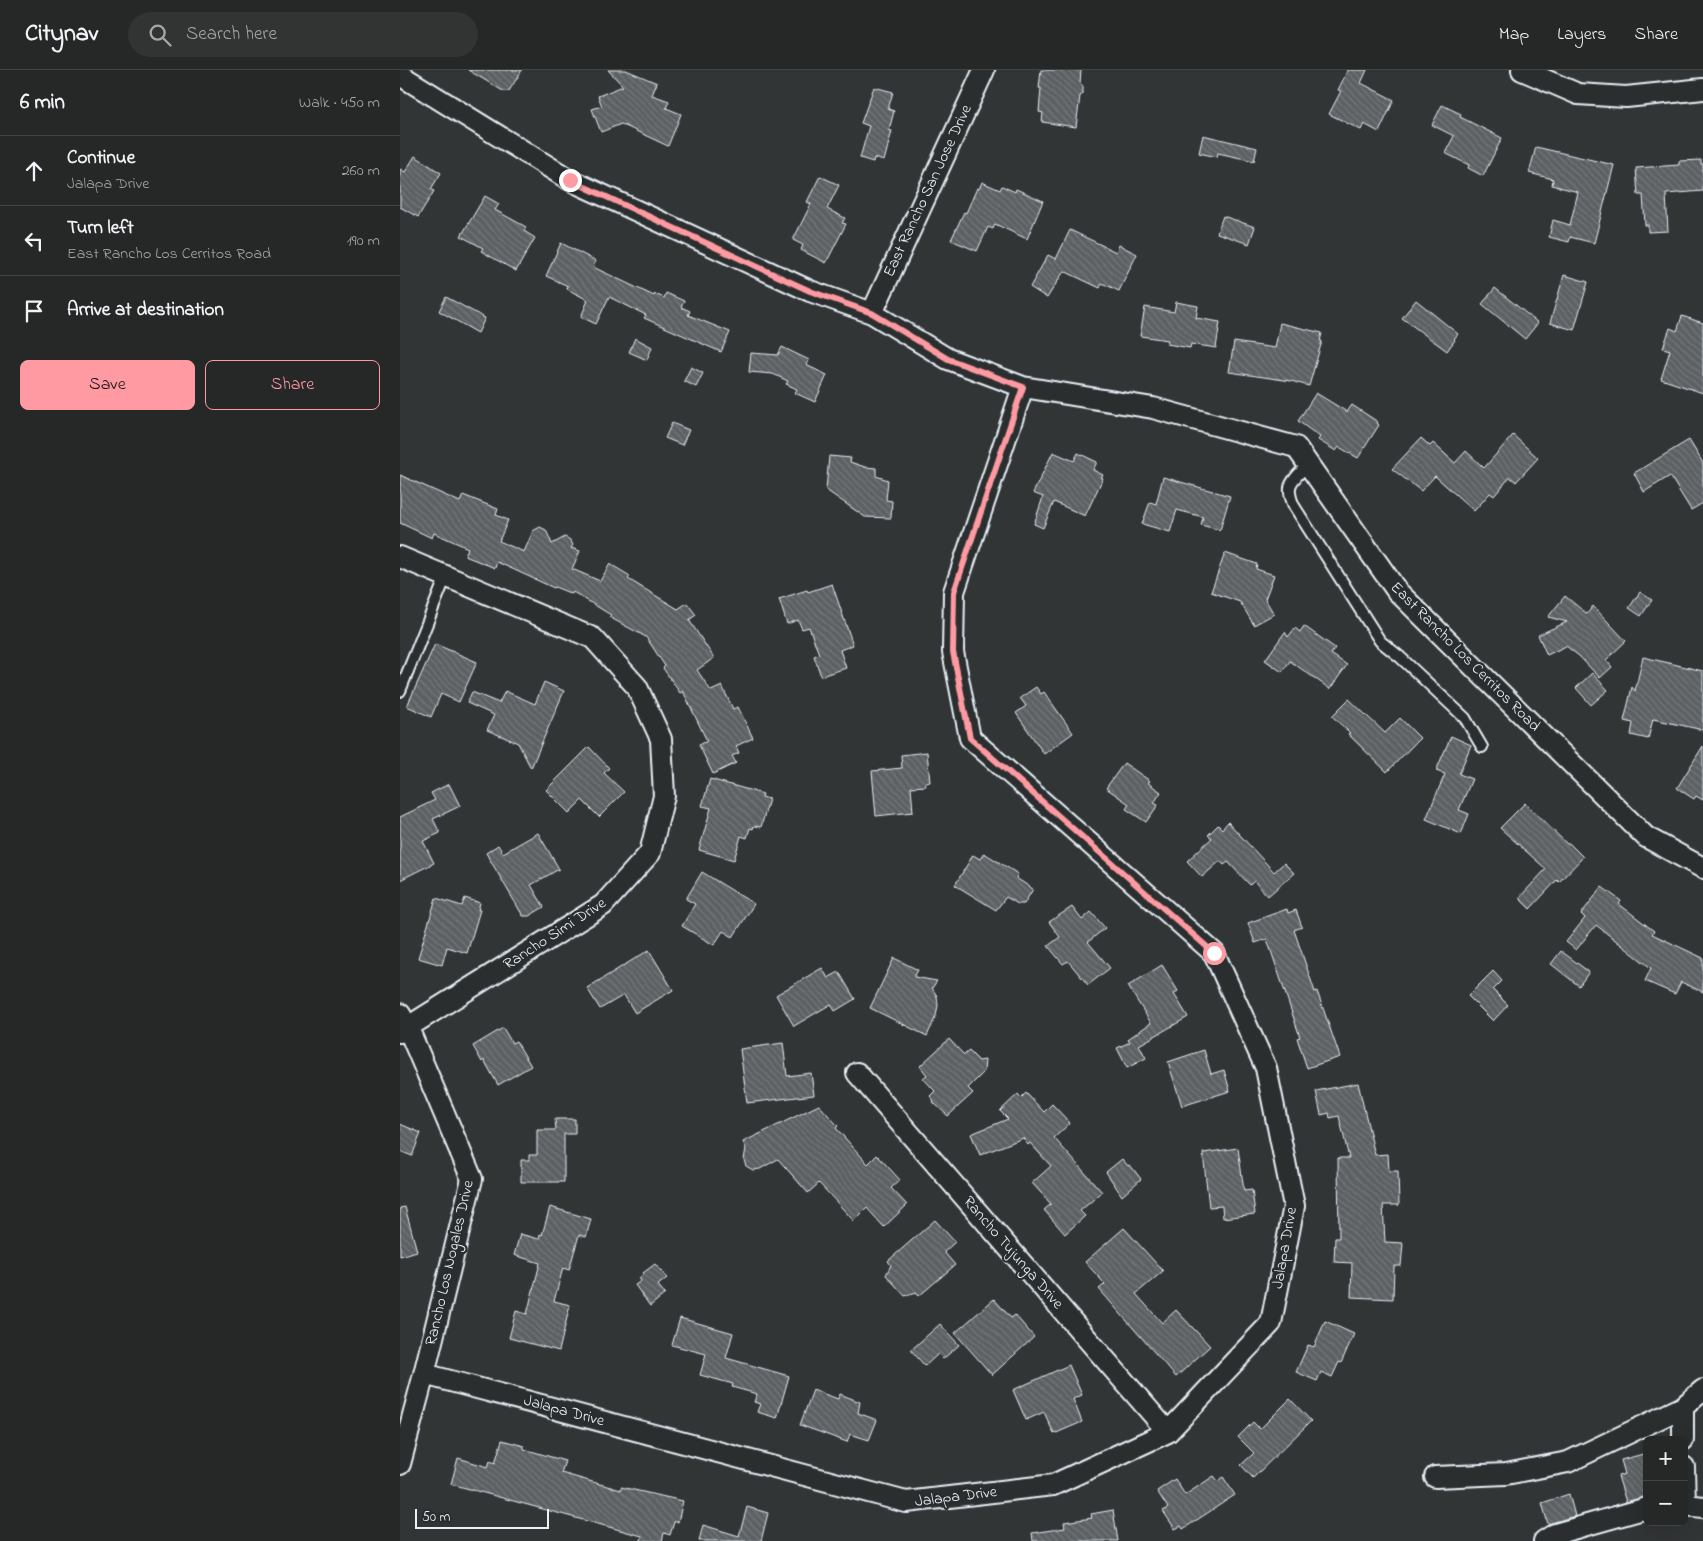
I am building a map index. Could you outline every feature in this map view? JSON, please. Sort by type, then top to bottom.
[{"type":"street","name":"East Rancho San Jose Drive","points":[[872,313],[984,70]]},
{"type":"street","points":[[1522,70],[1578,94],[1626,97],[1703,89]]},
{"type":"street","name":"East Rancho Los Cerritos Road","points":[[400,75],[570,180],[810,291],[872,313],[948,359],[1023,387],[1153,408],[1296,447],[1397,591],[1646,837],[1703,868]]},
{"type":"street","name":"Jalapa Drive","points":[[424,1374],[906,1502],[1053,1486],[1168,1432],[1271,1323],[1294,1206],[1266,1068],[1214,953],[970,738],[953,652],[954,592],[1023,387]]},
{"type":"street","name":"Rancho Simi Drive","points":[[400,557],[592,638],[637,687],[661,740],[664,796],[650,853],[603,905],[403,1025]]},
{"type":"street","name":"Rancho Los Nogales Drive","points":[[400,1464],[472,1179],[403,1025]]},
{"type":"street","name":"Rancho Tujunga Drive","points":[[857,1073],[1168,1432]]},
{"type":"street","points":[[1435,1477],[1506,1474],[1568,1462],[1682,1407],[1703,1390]]},
{"type":"street","points":[[1682,1407],[1684,1436]]},
{"type":"street","points":[[1688,1504],[1703,1506]]},
{"type":"street","points":[[1544,1541],[1555,1534],[1643,1509]]},
{"type":"lane","points":[[1308,464],[1291,483],[1289,494],[1294,506],[1380,641],[1400,657],[1465,718],[1482,747]]},
{"type":"lane","points":[[400,690],[446,576]]},
{"type":"building","points":[[468,70],[522,70],[509,91],[503,91]]},
{"type":"building","points":[[608,70],[626,70],[657,83],[652,95],[669,101],[666,108],[681,114],[668,146],[621,124],[601,132],[592,109],[602,106],[598,96],[623,86]]},
{"type":"building","points":[[1041,70],[1081,70],[1080,83],[1083,86],[1083,94],[1080,96],[1076,127],[1042,122],[1043,113],[1039,112]]},
{"type":"building","points":[[1348,70],[1367,70],[1361,83],[1394,100],[1379,132],[1364,124],[1361,130],[1329,114],[1341,91],[1338,90]]},
{"type":"building","points":[[874,87],[893,92],[888,109],[894,111],[889,130],[892,131],[884,161],[874,158],[873,162],[860,158],[869,126],[861,123]]},
{"type":"building","points":[[1442,105],[1461,114],[1460,117],[1502,138],[1483,176],[1468,168],[1469,165],[1445,153],[1454,136],[1432,125]]},
{"type":"building","points":[[1203,135],[1257,148],[1254,161],[1218,153],[1217,157],[1199,153]]},
{"type":"building","points":[[1536,147],[1614,165],[1594,243],[1570,237],[1569,242],[1549,237],[1553,220],[1570,225],[1578,192],[1552,185],[1553,179],[1529,173]]},
{"type":"building","points":[[415,156],[441,173],[431,189],[434,191],[418,217],[400,207],[400,169],[405,172]]},
{"type":"building","points":[[1701,160],[1701,164],[1703,164],[1703,191],[1666,194],[1668,231],[1648,232],[1648,225],[1645,225],[1643,195],[1638,195],[1636,168],[1679,165],[1679,161]]},
{"type":"building","points":[[820,176],[839,185],[827,209],[845,218],[842,223],[846,224],[826,263],[801,250],[803,245],[793,240],[811,204],[807,202]]},
{"type":"building","points":[[982,182],[1000,190],[1002,186],[1015,192],[1016,189],[1043,201],[1027,239],[995,224],[993,229],[988,227],[977,251],[951,240],[964,212],[966,213],[977,188],[979,189]]},
{"type":"building","points":[[485,196],[499,204],[495,210],[526,227],[524,231],[535,238],[516,271],[481,251],[483,248],[461,236]]},
{"type":"building","points":[[1223,216],[1255,227],[1249,244],[1217,233]]},
{"type":"building","points":[[1070,230],[1116,252],[1119,245],[1137,254],[1119,291],[1102,283],[1100,288],[1064,271],[1047,298],[1030,287],[1048,255],[1056,259]]},
{"type":"building","points":[[561,243],[596,261],[593,267],[654,296],[655,294],[664,298],[666,293],[684,301],[681,307],[690,311],[688,315],[730,332],[721,352],[644,318],[646,315],[609,297],[596,324],[581,317],[588,300],[567,289],[568,286],[546,276]]},
{"type":"building","points":[[1564,275],[1588,282],[1574,330],[1550,323]]},
{"type":"building","points":[[1495,288],[1538,323],[1525,339],[1482,304]]},
{"type":"building","points":[[446,297],[485,318],[478,333],[439,311]]},
{"type":"building","points":[[1416,300],[1458,334],[1447,351],[1402,318]]},
{"type":"building","points":[[1176,302],[1198,306],[1196,318],[1220,322],[1216,348],[1191,344],[1190,348],[1167,344],[1168,340],[1140,336],[1145,307],[1174,312]]},
{"type":"building","points":[[1682,316],[1703,323],[1703,393],[1661,379],[1670,350],[1663,348],[1670,328],[1677,331]]},
{"type":"building","points":[[1280,323],[1322,333],[1320,341],[1322,341],[1309,386],[1291,381],[1229,372],[1234,342],[1275,348]]},
{"type":"building","points":[[635,338],[652,347],[647,360],[629,352]]},
{"type":"building","points":[[782,347],[809,360],[806,365],[827,375],[815,402],[795,393],[797,389],[786,384],[788,381],[773,374],[749,372],[751,353],[778,355]]},
{"type":"building","points":[[691,367],[703,373],[696,387],[684,381]]},
{"type":"building","points":[[1316,393],[1347,412],[1352,405],[1378,422],[1379,425],[1358,458],[1339,447],[1336,451],[1318,440],[1320,437],[1298,421]]},
{"type":"building","points":[[672,423],[689,430],[682,445],[665,438]]},
{"type":"building","points":[[1513,435],[1538,458],[1516,482],[1510,477],[1494,496],[1490,493],[1474,511],[1435,476],[1421,491],[1392,469],[1421,438],[1430,446],[1433,443],[1455,463],[1466,451],[1484,468]]},
{"type":"building","points":[[1689,440],[1703,463],[1703,503],[1691,510],[1670,476],[1644,492],[1634,473]]},
{"type":"building","points":[[1053,452],[1074,461],[1078,453],[1097,462],[1093,470],[1103,475],[1101,477],[1103,478],[1085,516],[1054,502],[1043,528],[1034,524],[1043,497],[1033,493]]},
{"type":"building","points":[[829,456],[851,458],[850,462],[876,468],[876,476],[888,480],[886,500],[892,501],[891,518],[865,517],[826,490]]},
{"type":"building","points":[[400,475],[460,502],[463,495],[498,509],[496,515],[508,520],[499,541],[524,552],[533,531],[540,527],[546,530],[552,544],[565,537],[573,545],[571,548],[580,551],[572,569],[600,581],[610,564],[630,576],[628,579],[678,609],[687,603],[696,615],[689,620],[714,658],[697,670],[711,691],[722,686],[733,709],[738,707],[753,738],[736,746],[739,753],[732,756],[736,763],[713,774],[699,745],[707,741],[683,691],[680,693],[663,668],[665,666],[646,637],[609,617],[611,615],[573,592],[572,594],[554,588],[497,562],[495,568],[465,556],[468,548],[434,533],[432,538],[400,523]]},
{"type":"building","points":[[1163,477],[1230,496],[1220,530],[1201,525],[1203,517],[1177,510],[1170,532],[1142,524],[1150,502],[1156,504]]},
{"type":"building","points":[[1225,553],[1257,564],[1256,569],[1274,575],[1265,599],[1274,614],[1254,625],[1240,602],[1211,592]]},
{"type":"building","points":[[832,584],[853,645],[840,650],[846,668],[821,676],[814,656],[819,654],[809,627],[802,629],[798,620],[787,624],[779,599]]},
{"type":"building","points":[[1640,592],[1652,600],[1641,616],[1629,608]]},
{"type":"building","points":[[1565,596],[1587,614],[1593,606],[1626,641],[1606,660],[1612,667],[1600,678],[1579,656],[1566,646],[1547,655],[1538,635],[1567,622],[1548,617]]},
{"type":"building","points":[[1304,626],[1335,648],[1331,654],[1347,665],[1330,689],[1290,661],[1282,672],[1265,660],[1285,632],[1288,637],[1295,628],[1300,632]]},
{"type":"building","points":[[435,644],[477,662],[459,702],[441,694],[431,717],[407,706]]},
{"type":"building","points":[[1643,657],[1703,671],[1703,730],[1653,719],[1648,739],[1631,735],[1633,723],[1624,721],[1632,687],[1635,691]]},
{"type":"building","points":[[1592,673],[1608,690],[1591,705],[1576,688]]},
{"type":"building","points":[[544,682],[564,691],[531,768],[518,743],[487,730],[494,715],[467,703],[472,692],[499,703],[505,691],[535,704]]},
{"type":"building","points":[[1036,687],[1041,694],[1044,692],[1073,733],[1044,754],[1016,713],[1026,706],[1020,698]]},
{"type":"building","points":[[1349,699],[1385,733],[1400,718],[1420,738],[1387,772],[1332,716]]},
{"type":"building","points":[[1451,736],[1471,745],[1459,774],[1472,779],[1459,810],[1469,814],[1461,834],[1426,819],[1445,774],[1436,771]]},
{"type":"building","points":[[1703,746],[1703,800],[1696,796],[1694,799],[1677,788]]},
{"type":"building","points":[[589,747],[609,768],[604,773],[624,792],[599,817],[582,800],[569,813],[546,790]]},
{"type":"building","points":[[927,752],[930,782],[925,783],[926,786],[911,787],[913,812],[876,816],[872,771],[902,768],[901,755]]},
{"type":"building","points":[[1124,763],[1150,781],[1148,783],[1161,792],[1154,803],[1158,805],[1146,822],[1126,809],[1129,804],[1106,788]]},
{"type":"building","points":[[710,779],[763,794],[762,797],[769,799],[761,827],[754,826],[753,829],[750,828],[747,838],[741,836],[734,860],[699,850],[711,808],[702,806]]},
{"type":"building","points":[[449,784],[460,806],[433,819],[440,833],[423,841],[434,863],[400,880],[400,817],[435,800],[431,793]]},
{"type":"building","points":[[1525,803],[1583,857],[1559,882],[1557,880],[1530,909],[1519,898],[1546,869],[1500,828]]},
{"type":"building","points":[[1228,822],[1274,872],[1284,863],[1294,873],[1268,896],[1254,881],[1250,885],[1228,862],[1224,865],[1220,861],[1202,877],[1187,861],[1212,838],[1208,835],[1218,825],[1222,829]]},
{"type":"building","points":[[538,833],[559,869],[531,885],[544,907],[529,916],[523,916],[486,853],[498,845],[503,853]]},
{"type":"building","points":[[984,853],[1018,874],[1016,878],[1033,889],[1024,904],[1018,904],[1006,897],[996,910],[955,885],[973,855],[980,859]]},
{"type":"building","points":[[702,872],[754,904],[733,937],[723,931],[714,945],[682,926],[695,904],[686,899]]},
{"type":"building","points":[[1602,887],[1621,901],[1619,904],[1654,931],[1652,934],[1703,958],[1703,992],[1681,982],[1675,994],[1645,981],[1651,968],[1596,925],[1576,950],[1566,942],[1585,918],[1581,914]]},
{"type":"building","points":[[436,898],[462,906],[465,898],[480,903],[478,910],[480,910],[467,953],[447,947],[442,965],[418,958]]},
{"type":"building","points":[[1072,907],[1082,920],[1091,912],[1105,928],[1088,942],[1110,968],[1088,985],[1068,961],[1063,964],[1048,946],[1060,937],[1049,922]]},
{"type":"building","points":[[1287,909],[1288,913],[1296,910],[1302,927],[1294,930],[1340,1057],[1307,1068],[1297,1038],[1300,1037],[1267,939],[1255,943],[1248,923]]},
{"type":"building","points":[[649,950],[673,990],[635,1013],[624,995],[600,1009],[587,988]]},
{"type":"building","points":[[1561,951],[1589,972],[1579,986],[1551,964]]},
{"type":"building","points":[[894,958],[918,970],[914,977],[937,981],[932,988],[937,996],[936,1016],[927,1036],[870,1008]]},
{"type":"building","points":[[1162,965],[1178,991],[1174,994],[1188,1017],[1139,1045],[1146,1058],[1127,1068],[1117,1048],[1130,1042],[1128,1039],[1151,1023],[1128,986]]},
{"type":"building","points":[[822,968],[828,978],[839,972],[855,999],[835,1011],[831,1004],[794,1026],[776,995]]},
{"type":"building","points":[[1493,971],[1502,981],[1493,990],[1508,1005],[1493,1021],[1468,996]]},
{"type":"building","points":[[503,1028],[512,1043],[516,1041],[531,1066],[498,1085],[484,1060],[482,1062],[473,1046]]},
{"type":"building","points":[[949,1039],[964,1055],[969,1051],[979,1061],[985,1060],[984,1072],[968,1088],[973,1093],[948,1116],[933,1102],[930,1096],[935,1091],[923,1078],[927,1075],[920,1066]]},
{"type":"building","points":[[783,1043],[787,1076],[811,1073],[814,1095],[747,1103],[740,1049]]},
{"type":"building","points":[[1204,1050],[1211,1074],[1224,1070],[1230,1091],[1182,1106],[1168,1062]]},
{"type":"building","points":[[1358,1083],[1375,1155],[1388,1154],[1389,1171],[1398,1171],[1399,1205],[1383,1205],[1385,1242],[1403,1243],[1401,1266],[1394,1266],[1393,1299],[1351,1297],[1352,1263],[1334,1262],[1335,1238],[1339,1238],[1338,1158],[1349,1158],[1339,1116],[1330,1118],[1329,1113],[1321,1115],[1316,1091]]},
{"type":"building","points":[[1026,1093],[1044,1112],[1052,1104],[1070,1123],[1054,1138],[1102,1192],[1080,1211],[1085,1216],[1065,1234],[1044,1210],[1051,1204],[1032,1183],[1051,1166],[1030,1143],[1028,1145],[1023,1138],[980,1155],[971,1134],[1008,1119],[1000,1111],[1018,1094],[1021,1098]]},
{"type":"building","points":[[819,1105],[838,1126],[836,1128],[868,1164],[877,1155],[900,1180],[891,1188],[907,1205],[884,1227],[867,1208],[854,1221],[819,1183],[808,1193],[778,1159],[760,1169],[753,1170],[746,1166],[744,1160],[746,1148],[743,1142]]},
{"type":"building","points":[[555,1119],[575,1119],[575,1134],[564,1134],[564,1182],[521,1182],[521,1160],[529,1160],[529,1155],[537,1155],[537,1130],[556,1130]]},
{"type":"building","points":[[400,1124],[421,1133],[412,1156],[400,1151]]},
{"type":"building","points":[[1238,1148],[1244,1191],[1252,1190],[1255,1214],[1223,1218],[1222,1206],[1209,1207],[1203,1153]]},
{"type":"building","points":[[1122,1159],[1128,1166],[1130,1165],[1141,1179],[1122,1196],[1106,1172]]},
{"type":"building","points":[[405,1207],[417,1251],[400,1256],[400,1208]]},
{"type":"building","points":[[550,1207],[591,1219],[586,1237],[579,1235],[569,1270],[563,1268],[554,1301],[570,1305],[559,1351],[509,1338],[516,1311],[527,1314],[540,1263],[514,1255],[520,1234],[539,1239],[540,1234],[542,1235]]},
{"type":"building","points":[[935,1220],[955,1242],[944,1252],[955,1265],[919,1296],[916,1292],[905,1296],[886,1275],[891,1265],[888,1261]]},
{"type":"building","points":[[1124,1228],[1163,1271],[1136,1294],[1162,1323],[1176,1310],[1210,1346],[1176,1377],[1099,1289],[1105,1284],[1085,1262]]},
{"type":"building","points":[[655,1264],[667,1278],[658,1285],[665,1294],[650,1306],[635,1285],[641,1281],[639,1278],[643,1273]]},
{"type":"building","points":[[994,1299],[1011,1318],[1015,1315],[1034,1337],[992,1375],[955,1333]]},
{"type":"building","points":[[680,1318],[733,1333],[726,1358],[789,1376],[777,1418],[757,1412],[760,1404],[754,1402],[757,1394],[732,1387],[733,1384],[700,1375],[706,1354],[672,1345]]},
{"type":"building","points":[[1325,1321],[1354,1334],[1341,1363],[1339,1362],[1332,1377],[1321,1372],[1317,1381],[1296,1372],[1308,1345],[1314,1347]]},
{"type":"building","points":[[940,1324],[959,1345],[943,1359],[938,1354],[925,1366],[911,1350]]},
{"type":"building","points":[[1069,1365],[1082,1395],[1073,1399],[1082,1422],[1054,1434],[1044,1412],[1026,1420],[1013,1390]]},
{"type":"building","points":[[813,1390],[838,1399],[840,1394],[860,1402],[858,1413],[877,1420],[869,1440],[850,1434],[847,1442],[800,1425]]},
{"type":"building","points":[[1290,1399],[1311,1421],[1253,1478],[1241,1465],[1254,1453],[1238,1437],[1253,1422],[1260,1429]]},
{"type":"building","points":[[502,1440],[524,1446],[524,1449],[565,1461],[561,1473],[621,1490],[621,1487],[683,1501],[678,1522],[674,1522],[670,1535],[664,1533],[662,1541],[641,1541],[642,1536],[451,1484],[458,1458],[488,1467],[490,1461],[495,1463]]},
{"type":"building","points":[[1643,1454],[1643,1497],[1626,1502],[1618,1476],[1625,1474],[1621,1460]]},
{"type":"building","points":[[1214,1476],[1218,1481],[1223,1477],[1235,1495],[1183,1529],[1181,1526],[1175,1529],[1163,1511],[1168,1508],[1157,1491],[1175,1479],[1185,1495]]},
{"type":"building","points":[[1569,1494],[1575,1516],[1548,1524],[1542,1503]]},
{"type":"building","points":[[747,1507],[768,1513],[761,1541],[699,1541],[703,1525],[739,1536]]},
{"type":"building","points":[[1113,1510],[1118,1541],[1033,1541],[1032,1533],[1065,1528],[1064,1522],[1092,1518],[1091,1514]]},
{"type":"route","points":[[570,180],[810,291],[872,313],[948,359],[1023,387],[954,592],[953,652],[970,738],[1214,953]]}]
